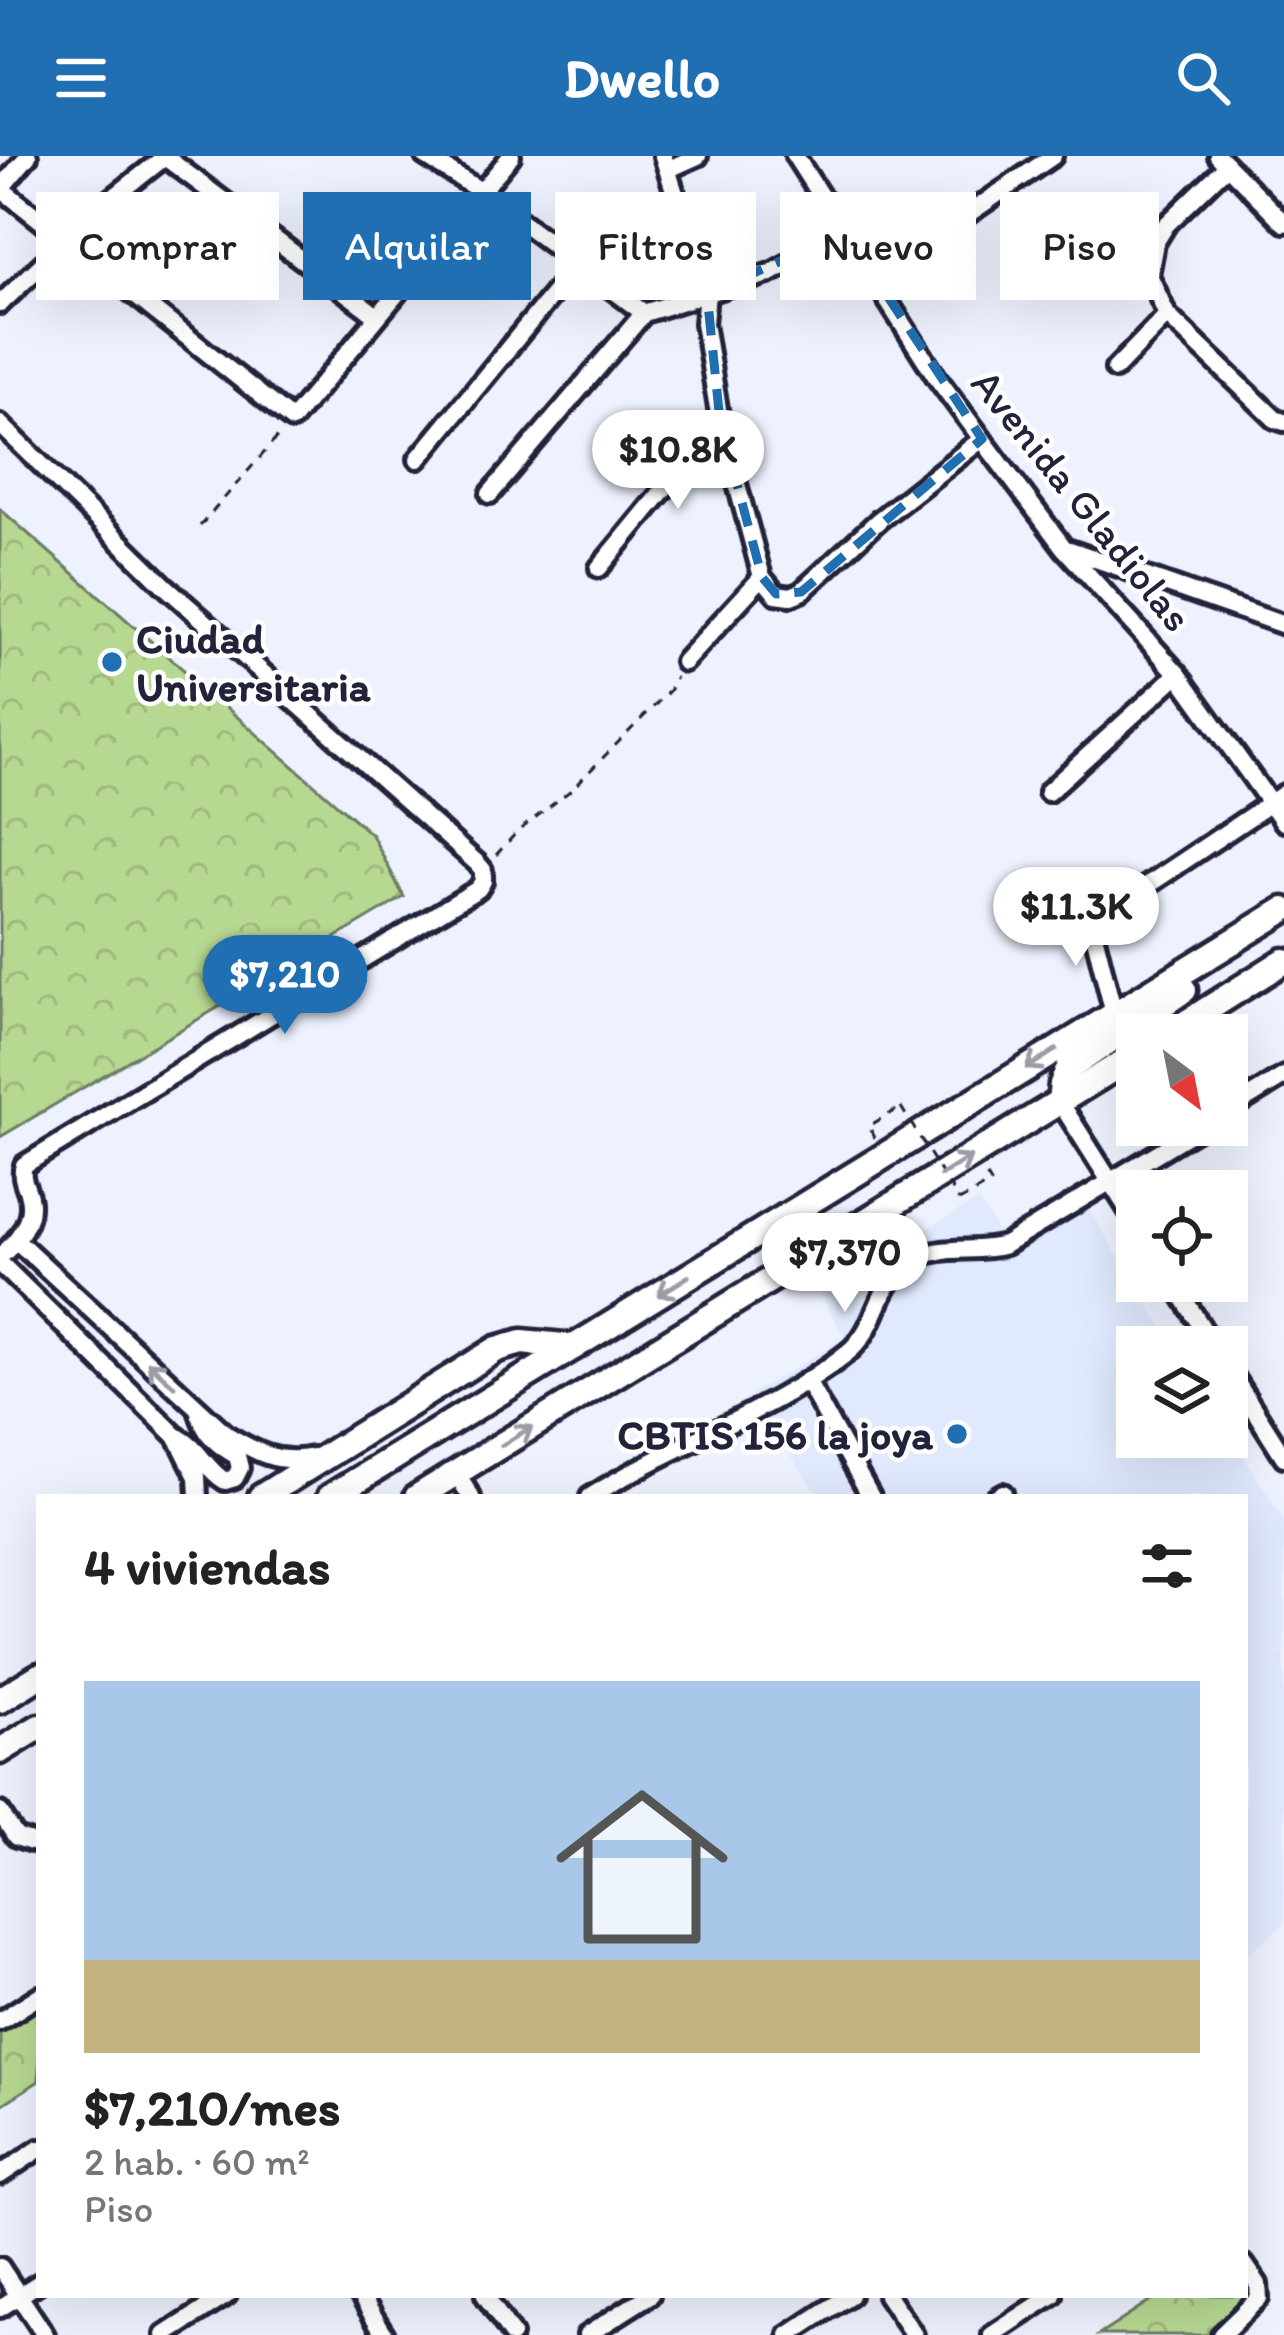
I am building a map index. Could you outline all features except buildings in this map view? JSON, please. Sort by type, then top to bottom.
[{"type":"highway","points":[[335,1494],[1114,1014],[1284,915]]},
{"type":"highway","points":[[1060,1102],[1069,1068],[1284,915]]},
{"type":"highway","points":[[1200,1014],[1284,961]]},
{"type":"highway","points":[[422,1494],[1116,1067]]},
{"type":"highway","points":[[266,1494],[497,1349],[521,1342],[574,1347]]},
{"type":"highway","points":[[0,1700],[36,1678]]},
{"type":"highway","points":[[0,1751],[36,1729]]},
{"type":"street","points":[[28,156],[0,188],[36,217]]},
{"type":"street","points":[[120,192],[165,156],[376,316]]},
{"type":"street","points":[[425,156],[555,245]]},
{"type":"street","points":[[141,300],[292,420],[511,156]]},
{"type":"street","points":[[675,192],[666,162],[698,156]]},
{"type":"street","name":"Avenida Gladiolas","points":[[795,156],[819,192]]},
{"type":"street","points":[[976,209],[1053,156]]},
{"type":"street","points":[[1284,223],[1222,161],[1166,225],[1155,243],[1149,275],[1167,315],[1284,422]]},
{"type":"street","points":[[0,304],[36,271]]},
{"type":"street","points":[[418,459],[555,291]]},
{"type":"street","points":[[627,300],[644,313]]},
{"type":"street","points":[[490,494],[644,313],[687,300]]},
{"type":"street","points":[[706,300],[704,323],[720,421],[762,577],[776,594],[801,592],[878,520],[982,439]]},
{"type":"street","name":"Avenida Gladiolas","points":[[887,300],[1064,548],[1178,674],[1277,798],[1284,822]]},
{"type":"street","points":[[1115,369],[1167,315]]},
{"type":"street","points":[[599,568],[720,421]]},
{"type":"street","points":[[0,424],[165,586],[483,870],[478,889],[24,1165],[21,1174],[31,1206],[17,1241],[0,1260],[177,1437],[197,1477],[198,1494]]},
{"type":"street","points":[[1064,548],[1284,626]]},
{"type":"street","points":[[684,662],[762,577]]},
{"type":"street","points":[[1048,792],[1178,674]]},
{"type":"street","points":[[1114,1014],[1094,923],[1277,798]]},
{"type":"street","points":[[1248,1098],[1284,1076]]},
{"type":"street","points":[[1060,1102],[1116,1190]]},
{"type":"street","points":[[595,1494],[632,1470],[807,1381],[855,1346],[891,1275],[934,1251],[1004,1245],[1170,1146]]},
{"type":"street","points":[[861,1225],[891,1275]]},
{"type":"street","points":[[17,1241],[227,1435],[265,1457],[295,1461],[331,1453]]},
{"type":"street","points":[[807,1381],[869,1494]]},
{"type":"street","points":[[1248,1400],[1284,1457]]},
{"type":"street","points":[[177,1437],[192,1444],[218,1478],[235,1478],[240,1468],[237,1456],[204,1430],[197,1408]]},
{"type":"street","points":[[456,1473],[469,1494]]},
{"type":"street","points":[[0,1812],[16,1837],[31,1841]]},
{"type":"street","points":[[0,2021],[36,1998]]},
{"type":"street","points":[[0,2175],[36,2152]]},
{"type":"street","points":[[0,2267],[44,2335]]},
{"type":"street","points":[[1221,2335],[1259,2298],[1258,2284],[1248,2269]]},
{"type":"street","points":[[0,2308],[36,2285]]},
{"type":"street","points":[[165,2335],[222,2298]]},
{"type":"street","points":[[362,2298],[383,2334]]},
{"type":"street","points":[[487,2298],[512,2335]]},
{"type":"street","points":[[587,2335],[645,2298]]},
{"type":"street","points":[[788,2335],[845,2298]]},
{"type":"street","points":[[889,2298],[914,2335]]},
{"type":"street","points":[[992,2335],[1049,2298]]},
{"type":"path","points":[[200,526],[292,420]]},
{"type":"path","points":[[483,870],[518,831],[572,790],[669,691],[684,662]]},
{"type":"path","points":[[885,1155],[868,1126],[902,1107],[959,1201],[991,1183],[974,1155]]},
{"type":"highlighted area","points":[[845,232],[982,439],[801,592],[776,594],[762,577],[720,421],[707,294]]},
{"type":"shaded area","name":"CBTIS 156 la joya","points":[[1079,1194],[1116,1253],[1116,1302],[1147,1302],[1162,1326],[1116,1326],[1116,1458],[1245,1458],[1284,1521],[1284,1649],[1256,1670],[1284,1651],[1284,1924],[1248,1954],[1248,1494],[817,1494],[751,1394],[845,1338],[819,1291],[978,1200],[1003,1239]]},
{"type":"green space","name":"Ciudad Universitaria","points":[[0,509],[372,835],[404,897],[0,1137]]},
{"type":"green space","points":[[36,2007],[36,2083],[0,2106],[0,2030]]},
{"type":"green space","points":[[1248,2284],[1253,2292],[1248,2307],[1214,2335],[1099,2335],[1155,2298],[1248,2298]]},
{"type":"place","name":"Ciudad Universitaria","points":[[112,662]]},
{"type":"place","name":"CBTIS 156 la joya","points":[[957,1434]]}]
